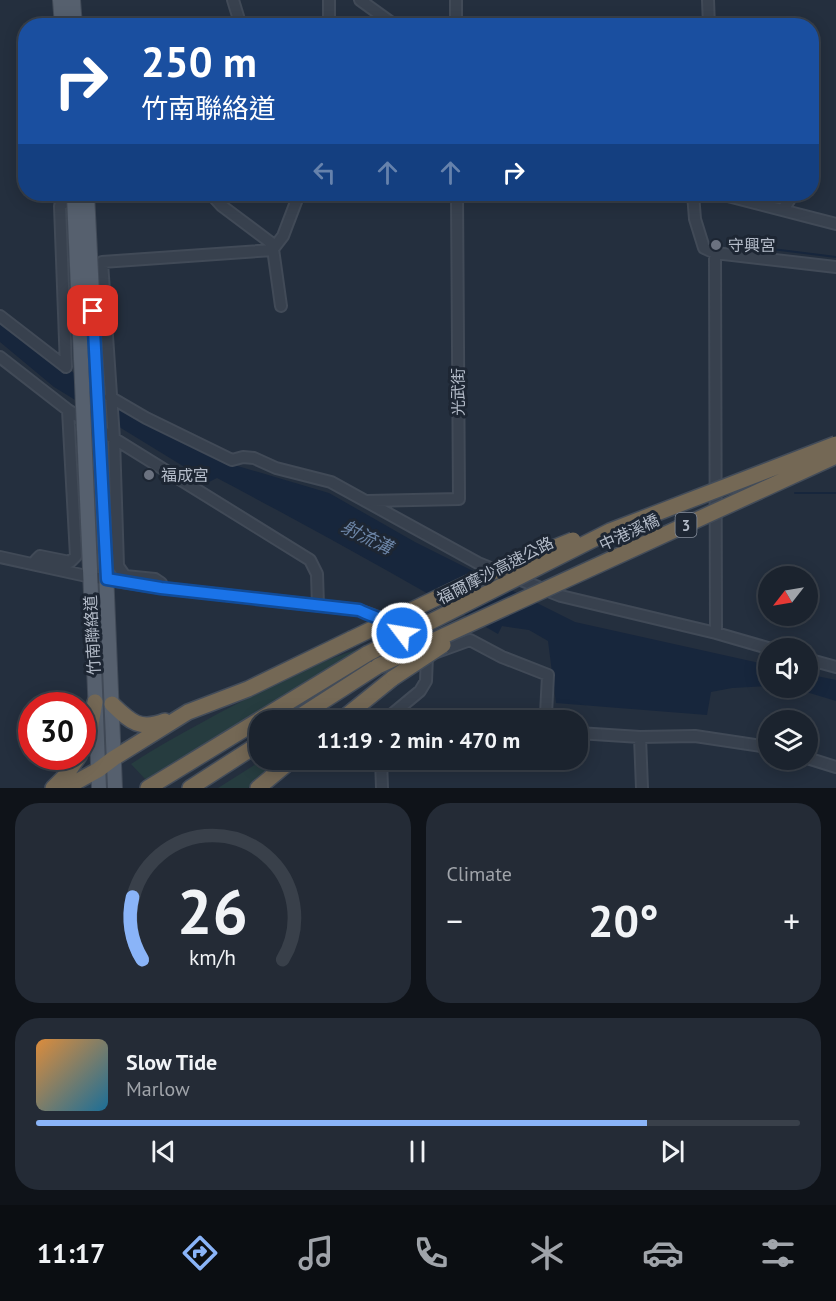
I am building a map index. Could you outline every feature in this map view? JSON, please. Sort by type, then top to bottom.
[{"type":"highway","name":"中港溪橋","points":[[610,531],[836,444]]},
{"type":"highway","name":"中港溪橋","points":[[536,595],[836,456]]},
{"type":"highway","points":[[112,704],[127,718],[144,726],[157,724],[248,689],[483,576],[582,537],[610,531]]},
{"type":"highway","name":"福爾摩沙高速公路","points":[[148,788],[367,654],[610,531]]},
{"type":"highway","points":[[353,710],[393,678],[461,635],[536,595]]},
{"type":"highway","name":"3","points":[[310,710],[378,666],[536,595]]},
{"type":"highway","points":[[64,788],[98,770],[188,712]]},
{"type":"highway","points":[[190,788],[249,749]]},
{"type":"highway","points":[[53,788],[68,770]]},
{"type":"highway","points":[[258,788],[280,770]]},
{"type":"main road","points":[[60,0],[61,18]]},
{"type":"main road","points":[[73,0],[74,18]]},
{"type":"main road","name":"竹南聯絡道","points":[[78,201],[95,692]]},
{"type":"main road","name":"竹南聯絡道","points":[[79,201],[107,575],[115,788]]},
{"type":"main road","name":"竹南聯絡道","points":[[96,725],[99,788]]},
{"type":"street","points":[[233,0],[239,18]]},
{"type":"street","points":[[329,0],[329,18]]},
{"type":"street","points":[[360,0],[385,18]]},
{"type":"street","points":[[456,0],[456,18]]},
{"type":"street","points":[[708,0],[709,18]]},
{"type":"street","points":[[0,316],[66,367],[60,206],[68,201]]},
{"type":"street","points":[[218,201],[274,248]]},
{"type":"street","points":[[281,306],[274,248],[283,236],[296,201]]},
{"type":"street","name":"光武街","points":[[368,501],[459,499],[457,201]]},
{"type":"street","points":[[694,201],[695,219],[704,248],[715,253],[836,267]]},
{"type":"street","points":[[748,201],[836,224]]},
{"type":"street","points":[[783,210],[789,201]]},
{"type":"street","points":[[161,588],[161,583],[156,579],[125,576],[118,566],[114,439],[102,262],[274,248]]},
{"type":"street","points":[[715,253],[716,633]]},
{"type":"street","points":[[0,357],[68,410],[310,560],[317,574],[318,606]]},
{"type":"street","points":[[111,407],[146,418],[232,460],[243,457],[254,458],[276,468],[331,482],[478,563],[525,583],[561,596],[758,645]]},
{"type":"street","points":[[36,565],[36,560],[40,556],[70,562],[76,556],[68,410]]},
{"type":"street","points":[[0,557],[36,565],[107,575],[161,588],[359,610],[390,621],[427,656],[426,681],[420,691],[397,710]]},
{"type":"street","points":[[427,656],[470,640],[502,657],[548,675],[546,710]]},
{"type":"street","points":[[818,662],[836,667]]},
{"type":"street","points":[[588,734],[640,737],[695,736],[758,745]]},
{"type":"street","points":[[640,737],[642,788]]},
{"type":"street","points":[[818,761],[836,767]]},
{"type":"street","points":[[381,770],[382,788]]},
{"type":"green space","points":[[362,648],[262,710],[249,710],[249,718],[147,781],[131,764],[177,736],[274,684]]},
{"type":"green space","points":[[249,768],[271,770],[248,788],[218,788]]},
{"type":"water","name":"射流溝","points":[[0,318],[133,417],[231,464],[329,493],[415,542],[575,622],[758,663],[758,687],[711,692],[707,715],[556,703],[548,641],[529,630],[502,626],[498,634],[358,554],[217,478],[209,482],[54,387],[0,342]]},
{"type":"water","points":[[818,676],[836,680],[836,701],[818,696]]},
{"type":"waterway","points":[[731,244],[836,257]]},
{"type":"waterway","points":[[795,493],[836,493]]},
{"type":"place","name":"守興宮","points":[[716,245]]},
{"type":"place","name":"福成宮","points":[[149,475]]},
{"type":"route","points":[[93,311],[107,579],[161,588],[359,610],[390,621],[402,633]]}]
